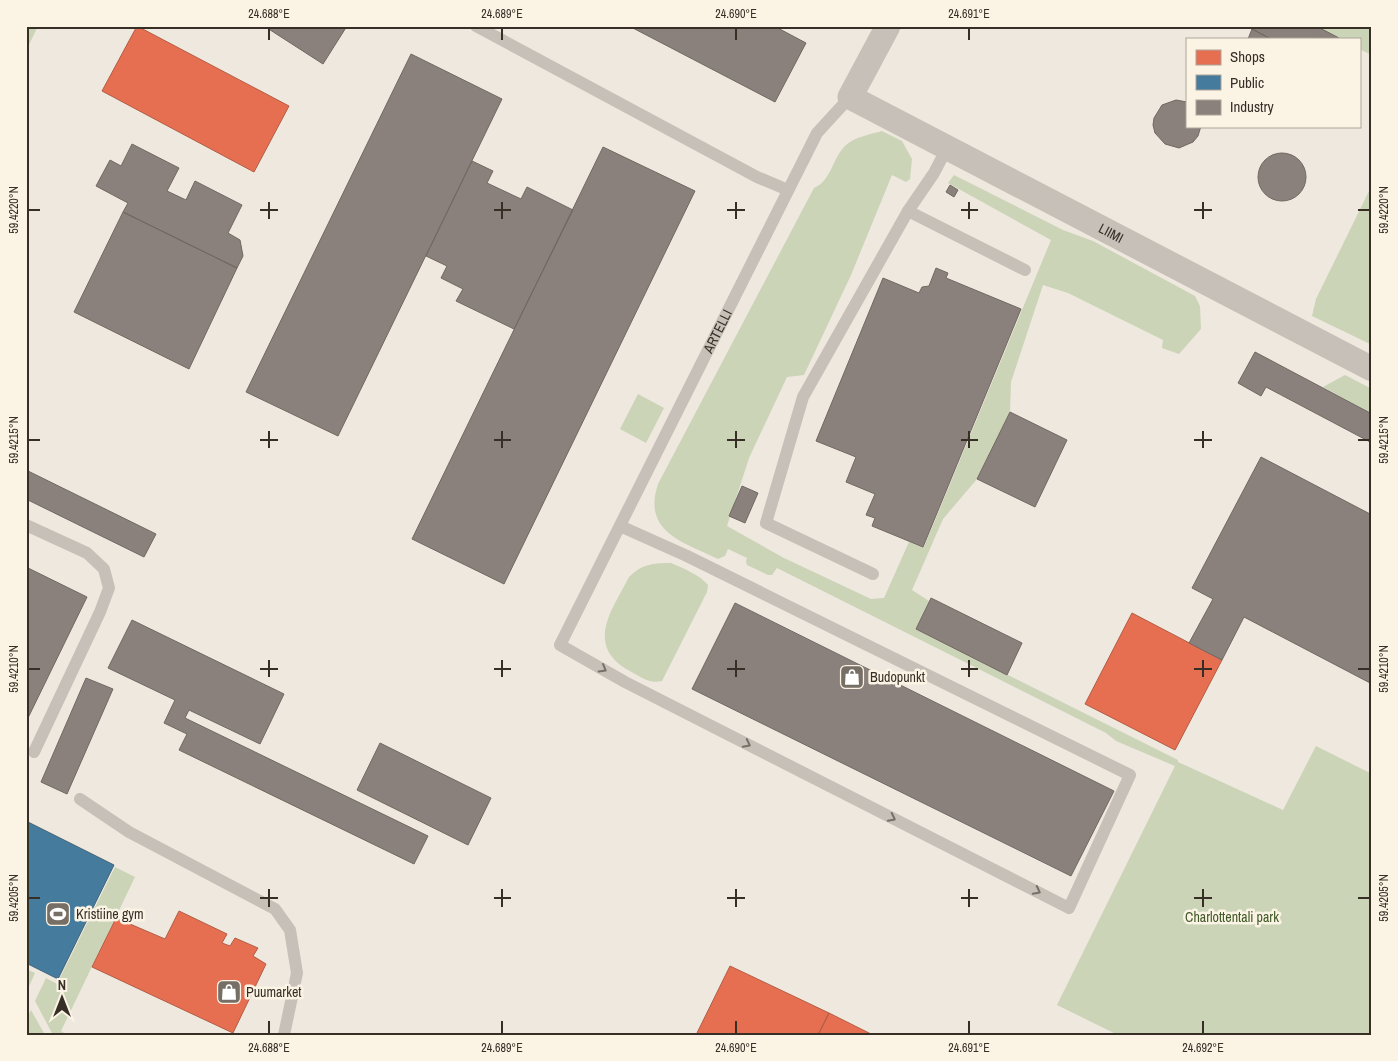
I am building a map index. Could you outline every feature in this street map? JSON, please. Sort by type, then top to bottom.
[{"type":"street","name":"ARTELLI","points":[[850,97],[888,26]]},
{"type":"street","name":"LIIMI","points":[[850,97],[1372,369]]},
{"type":"lane","points":[[476,26],[757,177],[788,190]]},
{"type":"lane","name":"ARTELLI","points":[[620,526],[687,556],[1130,775],[1069,908],[625,682],[560,645],[817,133],[850,97]]},
{"type":"lane","points":[[873,574],[766,523],[803,397],[908,211],[934,173],[947,148]]},
{"type":"lane","points":[[908,211],[1025,270]]},
{"type":"lane","points":[[26,525],[87,553],[104,569],[109,588],[100,612],[34,752]]},
{"type":"lane","points":[[80,799],[129,832],[276,909],[290,930],[297,973],[284,1035]]},
{"type":"green space","points":[[26,26],[38,26],[26,51]]},
{"type":"green space","points":[[1312,26],[1372,26],[1372,55],[1360,49],[1360,38],[1336,38]]},
{"type":"green space","name":"Charlottentali park","points":[[882,131],[902,141],[912,159],[910,179],[906,182],[892,175],[851,275],[804,375],[787,377],[749,458],[727,526],[784,558],[871,599],[884,598],[909,542],[924,547],[1051,240],[948,183],[954,175],[1063,230],[1093,241],[1195,296],[1200,306],[1201,329],[1179,354],[1162,348],[1163,340],[1068,293],[1043,285],[1011,382],[1010,412],[977,479],[943,519],[912,590],[929,601],[916,629],[1178,760],[1178,762],[1283,810],[1316,746],[1372,774],[1372,1035],[1118,1035],[1057,1005],[1175,766],[1116,741],[1106,733],[777,568],[772,575],[768,575],[747,565],[747,558],[728,549],[725,556],[718,559],[679,540],[661,524],[656,514],[655,500],[658,484],[814,188],[825,180],[841,150],[846,145],[858,138]]},
{"type":"green space","points":[[1372,185],[1372,345],[1312,316],[1316,299]]},
{"type":"green space","points":[[1345,375],[1372,389],[1372,414],[1323,387]]},
{"type":"green space","points":[[638,394],[664,408],[646,443],[620,429]]},
{"type":"green space","points":[[671,563],[701,578],[708,585],[707,592],[662,681],[653,682],[642,678],[616,661],[608,650],[605,639],[606,627],[629,577],[648,565]]},
{"type":"green space","points":[[115,867],[135,877],[61,1031],[67,1035],[53,1035],[35,1001],[46,978],[57,984]]},
{"type":"green space","points":[[26,969],[35,973],[26,993]]},
{"type":"green space","points":[[31,1010],[45,1035],[26,1035],[26,1019]]},
{"type":"building: Shops","points":[[137,26],[289,106],[254,172],[102,91]]},
{"type":"building: Shops","points":[[1132,613],[1222,660],[1175,750],[1085,704]]},
{"type":"building: Shops","points":[[179,911],[227,934],[222,943],[230,946],[235,938],[258,948],[253,956],[266,964],[233,1033],[92,967],[116,918],[165,939]]},
{"type":"building: Shops","points":[[730,966],[829,1013],[818,1035],[696,1035]]},
{"type":"building: Shops","points":[[829,1013],[873,1035],[818,1035]]},
{"type":"building: Public","name":"Kristiine gym","points":[[26,821],[114,865],[58,979],[26,963]]},
{"type":"building: Industry","points":[[264,26],[347,26],[323,64]]},
{"type":"building: Industry","points":[[629,26],[774,26],[806,43],[775,102]]},
{"type":"building: Industry","points":[[1246,26],[1316,26],[1339,38],[1269,38]]},
{"type":"building: Industry","points":[[1252,29],[1269,38],[1248,38]]},
{"type":"building: Industry","points":[[411,54],[502,99],[338,436],[246,392]]},
{"type":"building: Industry","points":[[1176,100],[1186,102],[1186,128],[1200,128],[1198,136],[1193,142],[1179,148],[1165,144],[1155,133],[1154,118],[1162,105]]},
{"type":"building: Industry","points":[[132,144],[179,168],[167,191],[186,200],[195,181],[242,205],[228,233],[240,240],[243,256],[237,268],[123,212],[128,203],[96,186],[110,160],[121,166]]},
{"type":"building: Industry","points":[[603,147],[695,191],[504,584],[412,539]]},
{"type":"building: Industry","points":[[1282,153],[1291,155],[1299,160],[1304,168],[1306,177],[1304,186],[1299,194],[1291,199],[1282,201],[1273,199],[1265,194],[1260,186],[1258,177],[1260,168],[1265,160],[1273,155]]},
{"type":"building: Industry","points":[[472,161],[493,171],[487,183],[521,199],[527,187],[573,210],[514,329],[456,301],[463,289],[441,278],[447,266],[426,256]]},
{"type":"building: Industry","points":[[950,185],[958,190],[954,197],[946,192]]},
{"type":"building: Industry","points":[[123,212],[237,268],[189,369],[74,312]]},
{"type":"building: Industry","points":[[936,268],[948,273],[946,278],[1021,309],[923,547],[872,526],[875,518],[866,515],[875,494],[846,482],[856,457],[816,441],[883,278],[919,293],[922,287],[929,286]]},
{"type":"building: Industry","points":[[1255,352],[1372,414],[1372,443],[1266,387],[1261,396],[1238,383]]},
{"type":"building: Industry","points":[[1010,412],[1067,440],[1035,507],[977,479]]},
{"type":"building: Industry","points":[[1261,457],[1372,515],[1372,684],[1244,617],[1222,660],[1189,643],[1213,599],[1192,588]]},
{"type":"building: Industry","points":[[26,470],[156,534],[144,557],[26,499]]},
{"type":"building: Industry","points":[[742,486],[758,493],[745,523],[729,516]]},
{"type":"building: Industry","points":[[26,567],[87,597],[26,722]]},
{"type":"building: Industry","points":[[931,598],[1022,643],[1007,675],[916,629]]},
{"type":"building: Industry","points":[[735,603],[1114,791],[1071,876],[692,689]]},
{"type":"building: Industry","points":[[132,620],[284,694],[260,744],[189,710],[185,718],[428,836],[414,864],[179,750],[187,734],[164,723],[175,700],[108,668]]},
{"type":"building: Industry","points":[[86,678],[113,689],[67,794],[41,782]]},
{"type":"building: Industry","points":[[380,743],[491,798],[468,845],[357,790]]},
{"type":"place","name":"Budopunkt","points":[[852,677]]},
{"type":"place","name":"Kristiine gym","points":[[58,914]]},
{"type":"place","name":"Puumarket","points":[[229,992]]}]
